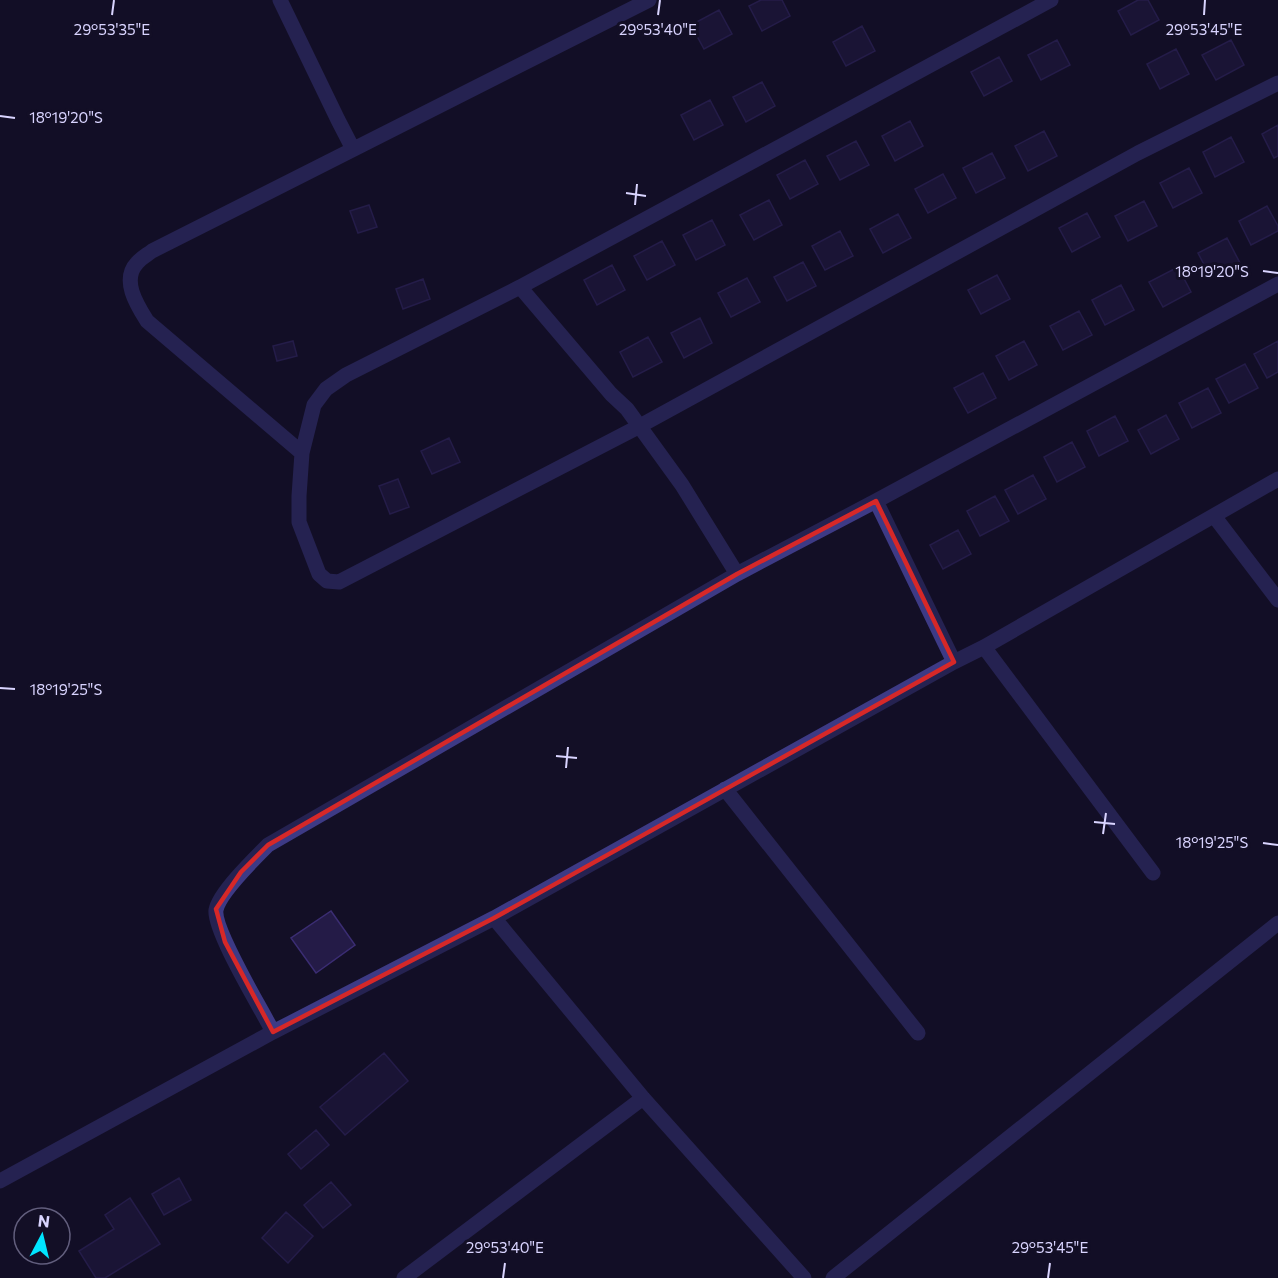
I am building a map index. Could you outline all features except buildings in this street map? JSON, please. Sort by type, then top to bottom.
[{"type":"street","points":[[280,0],[353,149]]},
{"type":"street","points":[[302,453],[147,321],[135,302],[130,286],[135,264],[152,251],[649,0]]},
{"type":"street","points":[[1051,0],[520,287],[346,375],[326,389],[314,405],[302,453],[299,496],[299,522],[319,574],[327,581],[339,582],[638,427],[1138,153],[1278,83]]},
{"type":"street","points":[[273,1032],[225,942],[216,919],[216,909],[220,901],[241,872],[268,846],[737,574],[1278,284]]},
{"type":"street","points":[[520,287],[611,394],[627,409],[682,485],[737,574]]},
{"type":"street","points":[[0,1181],[273,1032],[494,918],[984,647],[1278,479]]},
{"type":"street","points":[[876,501],[954,662]]},
{"type":"street","points":[[1214,516],[1278,600]]},
{"type":"street","points":[[984,647],[1154,873]]},
{"type":"street","points":[[724,789],[918,1034]]},
{"type":"street","points":[[494,918],[643,1098],[804,1278]]},
{"type":"street","points":[[839,1276],[1278,923]]},
{"type":"street","points":[[404,1278],[643,1098]]},
{"type":"highlighted area","points":[[876,501],[954,662],[494,918],[273,1032],[225,942],[216,909],[241,872],[268,845],[737,574]]}]
